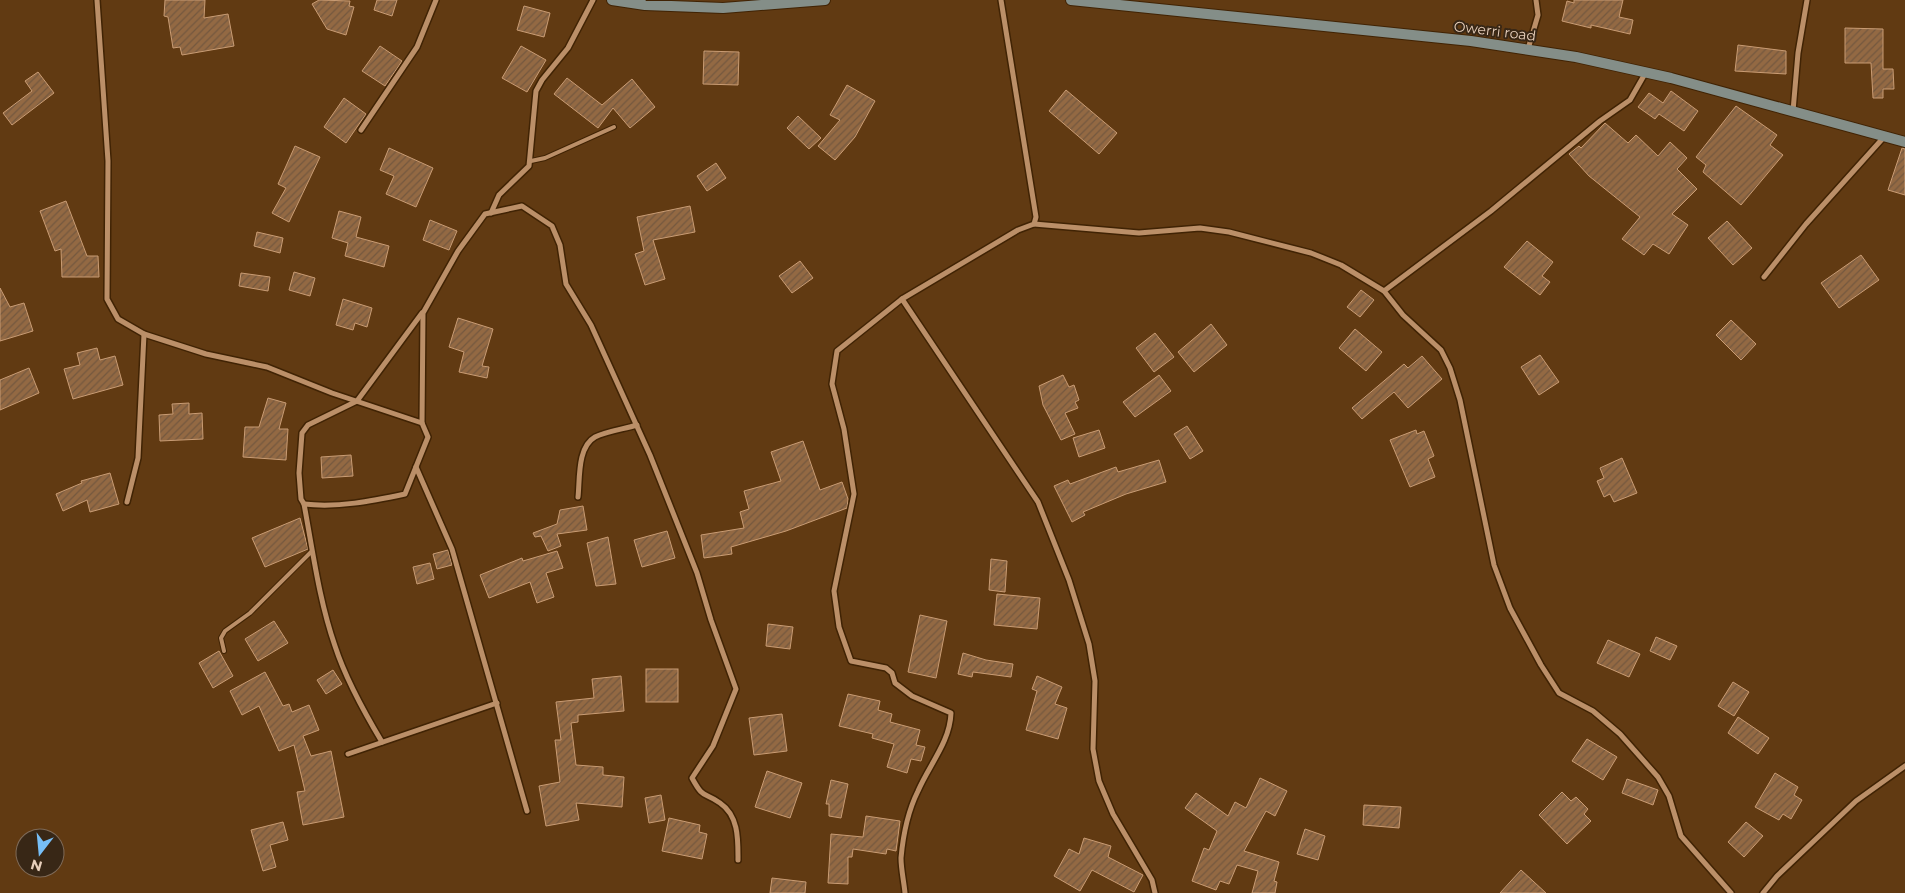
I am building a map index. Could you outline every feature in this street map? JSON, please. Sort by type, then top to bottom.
[{"type":"main road","points":[[612,0],[645,5],[723,8],[825,0]]},
{"type":"main road","name":"Owerri road","points":[[1072,0],[1528,49],[1576,56],[1646,72],[1905,142]]},
{"type":"street","points":[[98,0],[108,161],[107,299],[118,319],[144,334],[206,354],[267,367],[422,423]]},
{"type":"street","points":[[361,130],[417,47],[436,0]]},
{"type":"street","points":[[491,213],[499,196],[526,171],[531,161],[536,91],[542,80],[568,48],[593,0]]},
{"type":"street","points":[[1001,0],[1036,217],[1034,224]]},
{"type":"street","points":[[1528,49],[1538,15],[1536,0]]},
{"type":"street","points":[[1793,111],[1798,53],[1808,0]]},
{"type":"street","points":[[1384,291],[1491,211],[1600,121],[1630,100],[1646,72]]},
{"type":"street","points":[[1764,278],[1806,224],[1884,136]]},
{"type":"street","points":[[382,742],[345,672],[335,647],[311,552],[304,504],[301,499],[298,473],[302,433],[308,425],[357,401],[422,313],[458,251],[485,214],[522,206],[552,226],[560,245],[566,284],[591,325],[637,425],[697,574],[711,620],[736,689],[713,746],[692,778],[700,794],[721,803],[737,826],[738,860]]},
{"type":"street","points":[[905,893],[901,859],[908,816],[918,789],[938,757],[951,722],[951,713],[912,696],[895,683],[892,673],[886,668],[851,661],[839,627],[834,591],[854,494],[844,429],[832,384],[837,351],[902,299],[1018,230],[1034,224],[1139,233],[1200,228],[1229,232],[1311,253],[1341,265],[1384,291],[1403,315],[1441,350],[1450,368],[1460,400],[1494,565],[1510,608],[1542,665],[1560,693],[1593,711],[1620,734],[1658,777],[1669,796],[1681,836],[1731,893]]},
{"type":"street","points":[[902,299],[1038,502],[1068,580],[1089,644],[1095,681],[1093,749],[1099,781],[1113,814],[1152,880],[1155,893]]},
{"type":"street","points":[[304,504],[324,506],[405,494],[428,437],[422,423],[422,313]]},
{"type":"street","points":[[127,502],[138,458],[144,334]]},
{"type":"street","points":[[578,497],[581,460],[586,447],[593,438],[637,425]]},
{"type":"street","points":[[416,467],[452,549],[527,811]]},
{"type":"street","points":[[348,754],[497,703]]},
{"type":"street","points":[[1763,893],[1777,876],[1856,800],[1905,766]]},
{"type":"lane","points":[[531,161],[545,158],[614,127]]},
{"type":"lane","points":[[224,651],[221,638],[225,631],[250,613],[311,552]]},
{"type":"building","points":[[165,0],[205,0],[204,18],[228,14],[234,46],[182,55],[180,47],[173,48],[168,17],[164,16]]},
{"type":"building","points":[[319,0],[350,1],[349,6],[354,7],[346,35],[327,29],[312,4]]},
{"type":"building","points":[[377,0],[397,0],[392,16],[374,10]]},
{"type":"building","points":[[1574,0],[1623,0],[1619,17],[1633,20],[1630,34],[1591,25],[1591,28],[1562,21],[1567,1],[1574,3]]},
{"type":"building","points":[[524,6],[550,13],[544,37],[517,30]]},
{"type":"building","points":[[1845,28],[1883,29],[1883,69],[1893,69],[1894,89],[1883,89],[1883,98],[1873,98],[1871,63],[1845,63]]},
{"type":"building","points":[[1738,45],[1786,51],[1786,74],[1735,71]]},
{"type":"building","points":[[380,46],[402,61],[385,86],[362,71]]},
{"type":"building","points":[[521,46],[546,60],[527,92],[502,78]]},
{"type":"building","points":[[704,51],[739,52],[738,85],[703,84]]},
{"type":"building","points":[[38,72],[54,93],[12,125],[3,113],[32,91],[25,81]]},
{"type":"building","points":[[567,78],[602,105],[632,79],[655,107],[630,128],[613,108],[598,128],[554,94]]},
{"type":"building","points":[[847,85],[875,101],[855,137],[835,160],[818,146],[840,120],[830,115]]},
{"type":"building","points":[[1066,90],[1117,133],[1099,154],[1049,111]]},
{"type":"building","points":[[1671,91],[1698,111],[1684,131],[1659,114],[1655,119],[1638,107],[1649,93],[1663,103]]},
{"type":"building","points":[[344,98],[366,114],[346,143],[324,127]]},
{"type":"building","points":[[1736,106],[1777,135],[1770,145],[1783,155],[1741,205],[1703,172],[1706,165],[1696,157]]},
{"type":"building","points":[[798,116],[821,138],[809,149],[787,128]]},
{"type":"building","points":[[1605,123],[1628,143],[1636,135],[1658,156],[1670,142],[1687,158],[1677,169],[1697,189],[1672,214],[1688,225],[1669,254],[1653,244],[1644,255],[1622,239],[1640,217],[1589,176],[1569,154],[1579,146],[1581,148]]},
{"type":"building","points":[[295,146],[320,157],[289,222],[272,213],[286,188],[278,184]]},
{"type":"building","points":[[389,148],[433,168],[416,207],[386,194],[394,176],[380,170]]},
{"type":"building","points":[[1902,148],[1905,149],[1905,195],[1888,190]]},
{"type":"building","points":[[716,163],[726,178],[707,191],[697,176]]},
{"type":"building","points":[[66,201],[87,256],[98,256],[99,277],[62,277],[61,249],[55,251],[40,211]]},
{"type":"building","points":[[690,206],[695,232],[653,240],[665,279],[645,285],[635,254],[644,251],[637,217]]},
{"type":"building","points":[[339,211],[361,217],[356,237],[389,246],[384,267],[345,256],[348,243],[332,238]]},
{"type":"building","points":[[430,220],[457,231],[449,250],[423,240]]},
{"type":"building","points":[[1727,221],[1752,248],[1733,265],[1708,238]]},
{"type":"building","points":[[257,232],[283,238],[280,253],[254,246]]},
{"type":"building","points":[[1527,241],[1553,262],[1542,276],[1550,282],[1540,295],[1504,267]]},
{"type":"building","points":[[1861,255],[1879,280],[1839,308],[1821,283]]},
{"type":"building","points":[[800,261],[813,278],[792,293],[779,276]]},
{"type":"building","points":[[294,272],[315,278],[310,296],[289,290]]},
{"type":"building","points":[[241,273],[270,277],[268,291],[239,286]]},
{"type":"building","points":[[0,288],[10,307],[24,303],[33,331],[0,341]]},
{"type":"building","points":[[1361,290],[1374,300],[1360,317],[1347,307]]},
{"type":"building","points":[[343,299],[372,308],[367,327],[355,323],[353,330],[336,325]]},
{"type":"building","points":[[458,318],[493,329],[482,366],[489,367],[487,378],[459,372],[464,352],[449,347]]},
{"type":"building","points":[[1731,320],[1756,344],[1741,360],[1716,335]]},
{"type":"building","points":[[1211,324],[1227,345],[1194,372],[1178,352]]},
{"type":"building","points":[[1355,329],[1382,352],[1366,371],[1339,348]]},
{"type":"building","points":[[1155,333],[1174,357],[1154,372],[1136,348]]},
{"type":"building","points":[[97,348],[100,360],[115,356],[123,385],[73,399],[64,369],[80,365],[77,353]]},
{"type":"building","points":[[1540,355],[1559,382],[1539,395],[1521,367]]},
{"type":"building","points":[[1422,356],[1442,379],[1408,408],[1394,392],[1362,419],[1352,408],[1404,364],[1408,368]]},
{"type":"building","points":[[29,368],[39,393],[0,410],[0,380]]},
{"type":"building","points":[[1063,375],[1069,387],[1074,385],[1079,400],[1075,402],[1078,408],[1065,413],[1075,434],[1061,440],[1043,405],[1039,386]]},
{"type":"building","points":[[1159,375],[1171,391],[1135,417],[1123,402]]},
{"type":"building","points":[[268,398],[286,403],[279,429],[288,429],[286,460],[243,457],[245,427],[259,427]]},
{"type":"building","points":[[189,403],[189,414],[202,413],[203,439],[160,441],[159,415],[173,414],[172,404]]},
{"type":"building","points":[[1187,426],[1203,451],[1190,459],[1174,434]]},
{"type":"building","points":[[1099,430],[1105,448],[1079,457],[1073,438]]},
{"type":"building","points":[[1416,430],[1417,434],[1424,431],[1434,456],[1428,459],[1435,477],[1410,487],[1390,440]]},
{"type":"building","points":[[803,441],[820,490],[842,482],[848,499],[847,508],[786,531],[731,547],[732,554],[704,558],[701,535],[744,528],[740,512],[749,509],[744,491],[781,481],[771,452]]},
{"type":"building","points":[[351,455],[353,476],[322,478],[321,457]]},
{"type":"building","points":[[1622,458],[1637,493],[1614,502],[1610,494],[1604,497],[1597,481],[1604,478],[1600,468]]},
{"type":"building","points":[[1159,460],[1166,482],[1126,494],[1083,512],[1085,515],[1072,522],[1054,486],[1068,480],[1070,484],[1116,467],[1118,472]]},
{"type":"building","points":[[110,473],[119,504],[90,512],[87,500],[63,511],[56,494],[82,483],[81,481]]},
{"type":"building","points":[[583,506],[587,530],[557,534],[561,546],[548,551],[541,536],[535,537],[533,533],[557,524],[560,510]]},
{"type":"building","points":[[300,518],[308,549],[265,567],[252,538]]},
{"type":"building","points":[[667,531],[675,558],[642,567],[634,540]]},
{"type":"building","points":[[608,537],[616,584],[596,586],[587,543]]},
{"type":"building","points":[[448,550],[452,565],[437,569],[433,554]]},
{"type":"building","points":[[557,551],[563,568],[546,573],[554,597],[537,603],[530,582],[489,598],[480,575],[522,558],[523,561]]},
{"type":"building","points":[[991,559],[1007,561],[1005,592],[989,590]]},
{"type":"building","points":[[430,563],[434,579],[417,584],[413,567]]},
{"type":"building","points":[[997,594],[1040,598],[1037,629],[994,625]]},
{"type":"building","points":[[920,615],[947,621],[936,678],[908,672]]},
{"type":"building","points":[[274,621],[288,643],[258,661],[245,639]]},
{"type":"building","points":[[768,624],[793,627],[790,649],[766,646]]},
{"type":"building","points":[[1656,637],[1677,646],[1670,660],[1650,651]]},
{"type":"building","points":[[1608,640],[1640,654],[1629,677],[1597,663]]},
{"type":"building","points":[[219,651],[233,676],[213,688],[199,663]]},
{"type":"building","points":[[963,653],[986,660],[1013,664],[1011,677],[973,672],[972,677],[958,674]]},
{"type":"building","points":[[646,669],[678,669],[678,702],[646,702]]},
{"type":"building","points":[[333,670],[342,684],[326,694],[317,680]]},
{"type":"building","points":[[265,672],[283,706],[289,704],[292,712],[309,705],[319,730],[303,736],[311,756],[331,751],[344,817],[303,825],[297,792],[305,791],[294,745],[279,751],[259,706],[242,715],[230,691]]},
{"type":"building","points":[[621,676],[624,711],[578,715],[578,722],[571,723],[576,765],[603,767],[603,775],[624,777],[622,807],[576,803],[579,820],[546,826],[539,786],[560,782],[555,740],[561,740],[556,702],[594,698],[592,679]]},
{"type":"building","points":[[1037,676],[1062,687],[1055,704],[1067,708],[1058,739],[1026,730],[1037,691],[1032,689]]},
{"type":"building","points":[[1733,682],[1749,692],[1734,716],[1718,706]]},
{"type":"building","points":[[848,694],[880,701],[878,710],[892,714],[890,722],[920,730],[916,745],[925,747],[921,761],[911,759],[907,773],[887,767],[894,744],[872,738],[873,734],[839,726]]},
{"type":"building","points":[[782,714],[787,751],[754,755],[749,718]]},
{"type":"building","points":[[1738,717],[1769,738],[1758,754],[1728,733]]},
{"type":"building","points":[[1587,739],[1617,757],[1603,780],[1572,761]]},
{"type":"building","points":[[767,771],[802,783],[790,818],[755,807]]},
{"type":"building","points":[[1775,773],[1798,787],[1794,795],[1802,800],[1791,819],[1783,814],[1779,820],[1755,807]]},
{"type":"building","points":[[1260,778],[1287,791],[1275,816],[1266,811],[1244,851],[1279,862],[1274,881],[1277,882],[1275,893],[1252,893],[1258,871],[1237,865],[1229,884],[1220,881],[1216,890],[1192,881],[1204,848],[1209,850],[1217,831],[1185,808],[1196,793],[1228,816],[1235,802],[1246,808]]},
{"type":"building","points":[[1627,779],[1658,790],[1653,805],[1622,793]]},
{"type":"building","points":[[831,780],[848,784],[841,818],[829,816],[829,804],[826,804]]},
{"type":"building","points":[[1562,792],[1571,801],[1576,797],[1588,809],[1584,814],[1591,821],[1567,844],[1539,815]]},
{"type":"building","points":[[661,795],[665,820],[649,823],[645,798]]},
{"type":"building","points":[[1364,805],[1401,807],[1399,828],[1363,825]]},
{"type":"building","points":[[866,816],[900,821],[896,851],[887,849],[886,854],[853,849],[852,857],[848,857],[848,884],[828,883],[831,834],[863,837]]},
{"type":"building","points":[[669,818],[700,825],[699,832],[707,834],[702,859],[662,851]]},
{"type":"building","points":[[283,822],[288,840],[270,845],[276,867],[263,871],[251,830]]},
{"type":"building","points":[[1746,822],[1763,836],[1744,857],[1728,842]]},
{"type":"building","points":[[1305,829],[1325,836],[1318,860],[1297,854]]},
{"type":"building","points":[[1084,838],[1111,846],[1108,857],[1143,875],[1134,892],[1092,870],[1080,891],[1054,876],[1069,849],[1079,854]]},
{"type":"building","points":[[1521,870],[1546,893],[1500,893]]},
{"type":"building","points":[[772,878],[806,882],[805,893],[770,893]]}]
